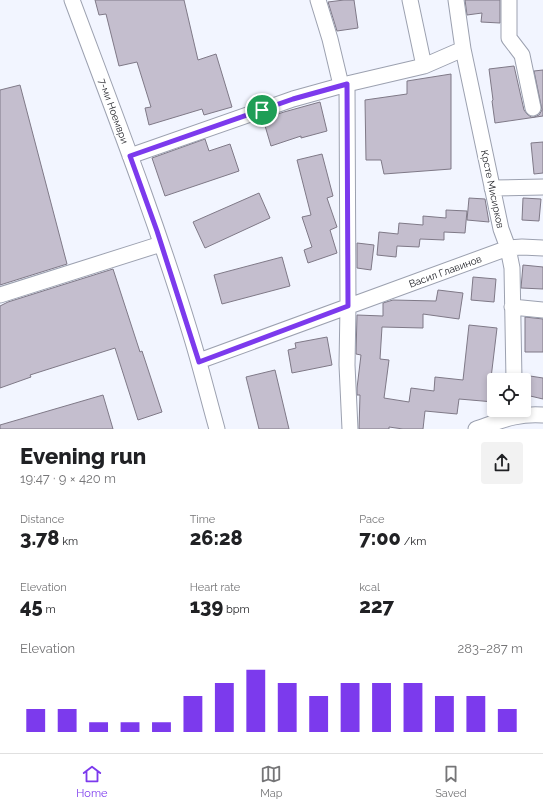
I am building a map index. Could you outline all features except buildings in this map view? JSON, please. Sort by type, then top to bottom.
[{"type":"street","name":"7-ми Ноември","points":[[72,0],[161,244],[199,362],[217,429]]},
{"type":"street","points":[[318,0],[344,85],[348,306],[347,365],[350,429]]},
{"type":"street","points":[[410,0],[424,66]]},
{"type":"street","name":"Крсте Мисирков","points":[[456,0],[463,49],[492,188],[501,229],[508,248],[512,268],[514,373]]},
{"type":"street","points":[[509,0],[508,27],[510,38],[522,55],[533,108]]},
{"type":"street","points":[[130,156],[293,99],[424,66],[463,49]]},
{"type":"street","points":[[492,188],[543,187]]},
{"type":"street","points":[[0,295],[161,244]]},
{"type":"street","name":"Васил Главинов","points":[[199,362],[508,248],[543,248]]},
{"type":"street","points":[[512,307],[543,310]]},
{"type":"street","points":[[476,429],[529,414],[543,415]]},
{"type":"route","points":[[347,84],[348,306],[199,362],[157,231],[130,156],[262,110],[293,99],[347,84]]}]
